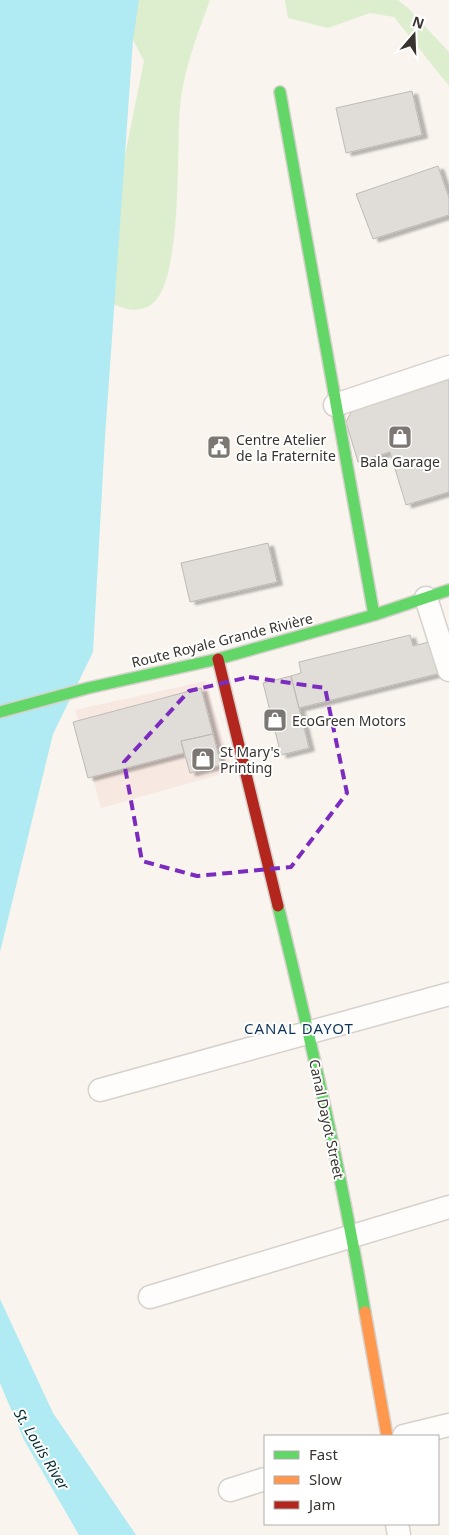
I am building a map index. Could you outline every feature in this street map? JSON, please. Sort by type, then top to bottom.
[{"type":"street","points":[[280,92],[374,614]]},
{"type":"street","points":[[336,405],[449,367]]},
{"type":"street","name":"Route Royale Grande Rivière","points":[[0,712],[88,688],[218,659],[374,614],[449,590]]},
{"type":"street","points":[[426,598],[449,670]]},
{"type":"street","name":"Canal Dayot Street","points":[[218,659],[309,1033],[352,1235],[386,1435]]},
{"type":"street","points":[[100,1090],[449,994]]},
{"type":"street","points":[[150,1297],[449,1207]]},
{"type":"street","points":[[408,1435],[449,1425]]},
{"type":"street","points":[[230,1490],[264,1479]]},
{"type":"highlighted area","points":[[249,677],[325,688],[347,793],[291,867],[197,876],[142,861],[124,762],[189,691]]},
{"type":"shaded area","points":[[206,681],[232,771],[101,808],[75,710]]},
{"type":"green space","points":[[133,0],[210,0],[184,79],[180,107],[176,214],[168,273],[160,294],[149,306],[135,310],[113,304],[121,175],[144,61],[133,40]]},
{"type":"green space","points":[[285,0],[398,0],[408,8],[449,52],[449,86],[394,17],[370,13],[328,28],[288,18]]},
{"type":"water","points":[[0,0],[139,0],[133,40],[105,437],[93,652],[53,734],[0,952]]},
{"type":"water","name":"St. Louis River","points":[[0,1299],[53,1413],[136,1535],[79,1535],[24,1440],[0,1383]]},
{"type":"building","points":[[412,91],[422,135],[346,153],[336,108]]},
{"type":"building","points":[[438,166],[449,198],[449,215],[373,239],[356,194]]},
{"type":"building","name":"Bala Garage","points":[[449,373],[449,492],[406,505],[390,452],[358,462],[346,422],[357,401]]},
{"type":"building","points":[[268,543],[277,582],[190,602],[181,563]]},
{"type":"building","points":[[410,635],[413,646],[433,641],[441,673],[299,708],[291,676],[301,673],[299,662]]},
{"type":"building","points":[[291,676],[309,748],[281,755],[263,683]]},
{"type":"building","points":[[201,688],[213,734],[181,741],[184,753],[88,778],[73,722]]},
{"type":"building","name":"St Mary's Printing","points":[[213,734],[221,765],[190,773],[181,741]]},
{"type":"traffic: fast","points":[[280,92],[374,615]]},
{"type":"traffic: fast","points":[[0,712],[88,688],[218,659],[374,615],[449,590]]},
{"type":"traffic: fast","points":[[278,906],[325,1108],[365,1312]]},
{"type":"traffic: slow","points":[[365,1312],[387,1435]]},
{"type":"traffic: jam","points":[[218,659],[278,906]]},
{"type":"place","name":"Bala Garage","points":[[400,437]]},
{"type":"place","name":"Centre Atelier de la Fraternite","points":[[219,447]]},
{"type":"place","name":"EcoGreen Motors","points":[[275,720]]},
{"type":"place","name":"St Mary's Printing","points":[[203,759]]},
{"type":"district","name":"CANAL DAYOT","points":[[299,1028]]}]
